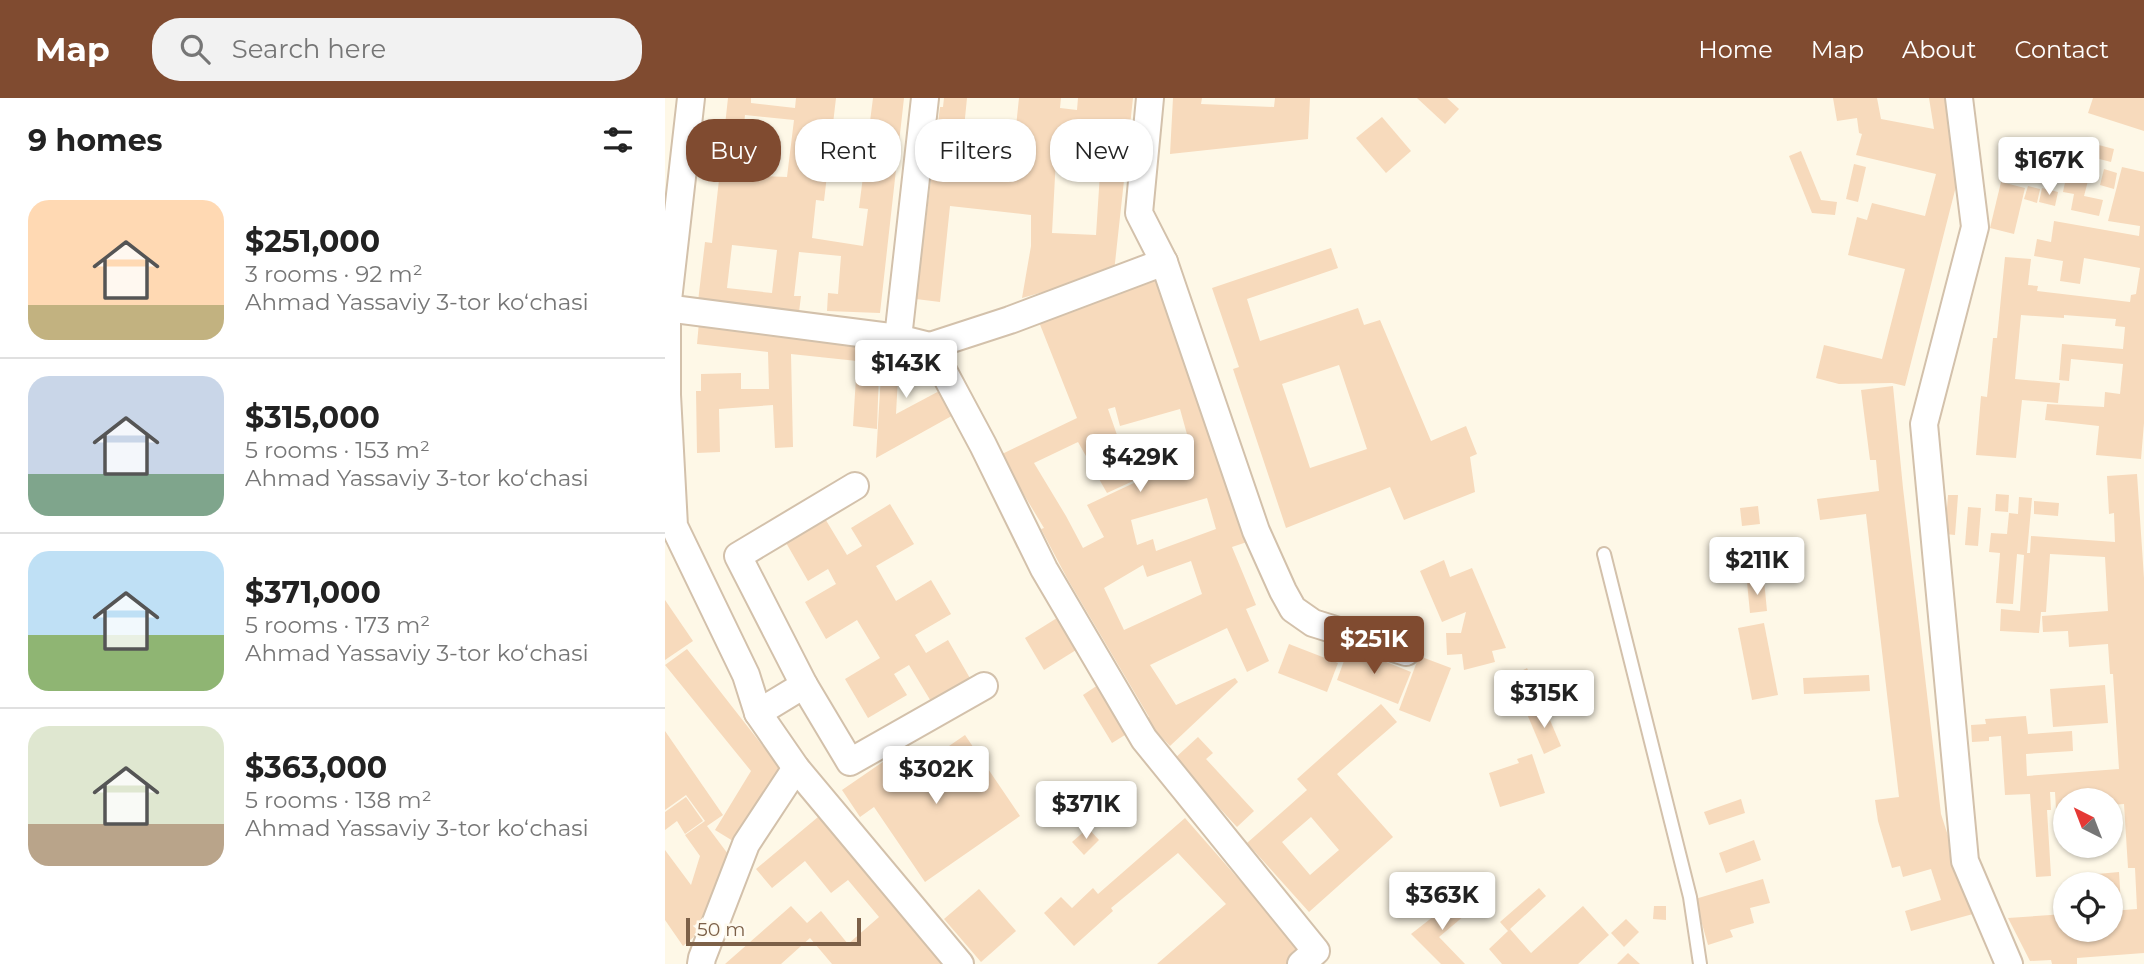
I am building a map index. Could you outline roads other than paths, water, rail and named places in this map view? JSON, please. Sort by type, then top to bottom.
[{"type":"street","points":[[691,98],[666,308],[667,395],[674,526],[746,675],[758,713],[796,768],[960,964]]},
{"type":"street","points":[[898,338],[925,98]]},
{"type":"street","points":[[1150,98],[1139,213],[1164,262],[1256,530],[1293,609],[1313,623],[1406,652]]},
{"type":"street","points":[[1959,98],[1975,227],[1924,424],[1965,861],[2009,964]]},
{"type":"street","points":[[666,308],[898,338],[930,346],[1010,320],[1164,262]]},
{"type":"street","points":[[930,346],[983,445],[1044,569],[1144,739],[1316,951],[1301,964]]},
{"type":"street","points":[[855,486],[738,556],[804,685],[850,762],[984,686]]},
{"type":"street","points":[[758,713],[804,685]]},
{"type":"street","points":[[701,964],[720,907],[746,844],[796,768]]},
{"type":"lane","points":[[1604,554],[1690,897],[1700,964]]}]
